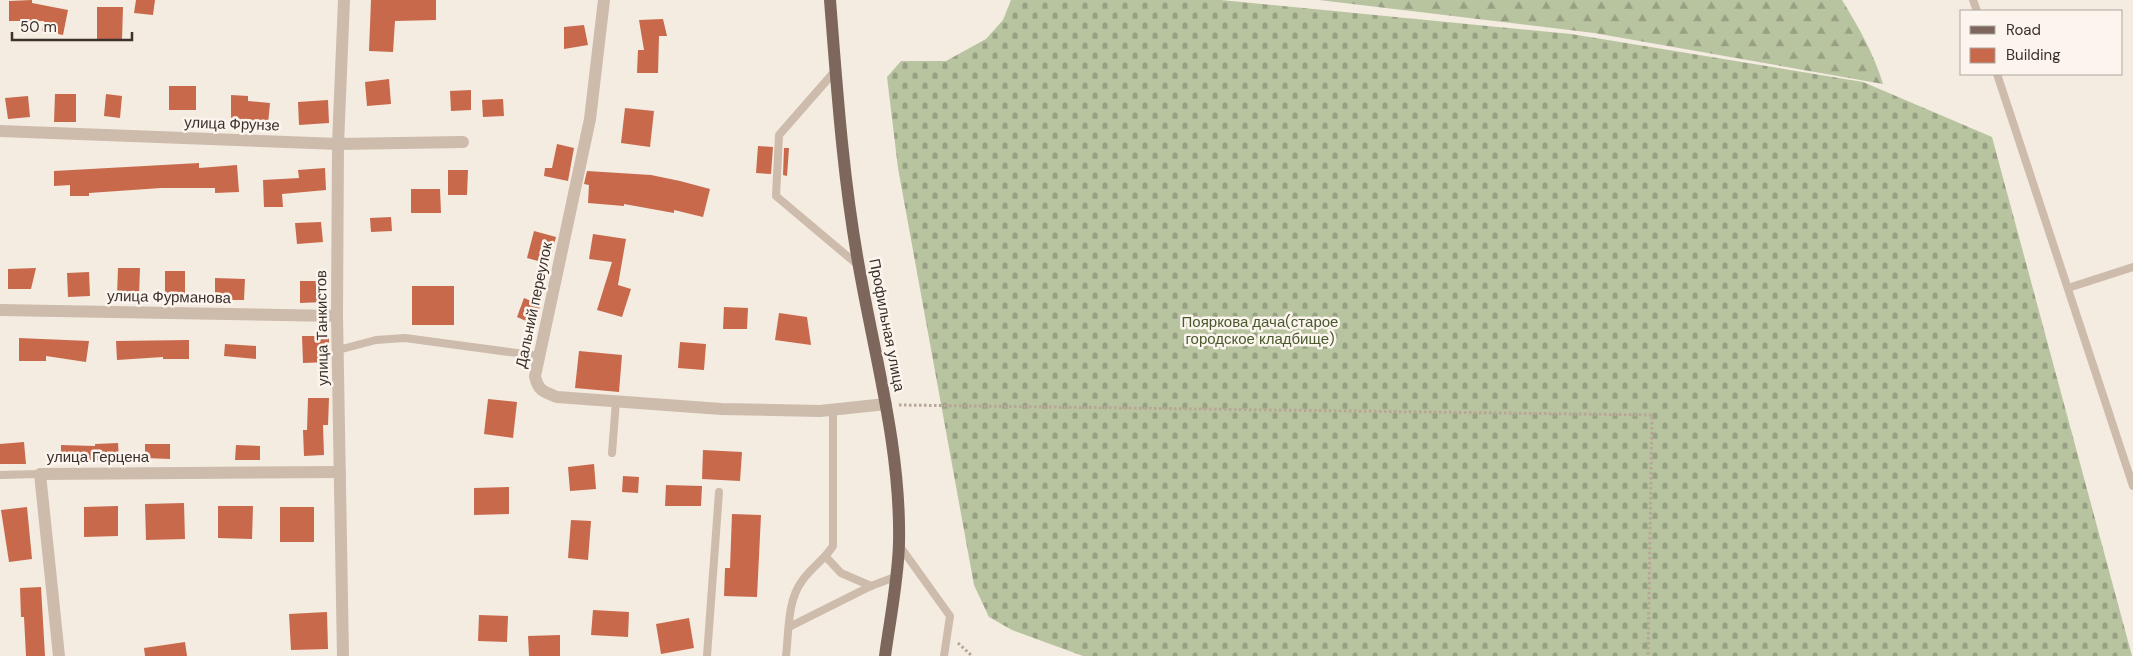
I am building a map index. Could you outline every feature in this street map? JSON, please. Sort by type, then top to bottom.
[{"type":"main road","name":"Профильная улица","points":[[830,0],[835,71],[859,266],[886,404],[898,492],[899,544],[885,656]]},
{"type":"street","name":"улица Танкистов","points":[[343,656],[337,316],[338,144],[344,0]]},
{"type":"street","name":"Дальний переулок","points":[[604,0],[590,119],[535,376],[537,387],[542,392],[557,397],[721,410],[800,411],[886,404]]},
{"type":"street","name":"улица Фрунзе","points":[[0,131],[338,144],[463,142]]},
{"type":"street","name":"улица Фурманова","points":[[0,310],[337,316]]},
{"type":"street","name":"улица Герцена","points":[[59,656],[40,474],[340,472]]},
{"type":"lane","points":[[835,71],[779,135],[776,196],[859,266]]},
{"type":"lane","points":[[1997,75],[2133,486]]},
{"type":"lane","points":[[2068,288],[2133,267]]},
{"type":"lane","points":[[338,350],[376,340],[406,338],[539,356]]},
{"type":"lane","points":[[612,453],[616,401]]},
{"type":"lane","points":[[786,656],[793,598],[802,581],[826,557],[833,546],[833,408]]},
{"type":"lane","points":[[0,474],[40,474]]},
{"type":"lane","points":[[706,656],[719,492]]},
{"type":"lane","points":[[899,544],[950,616],[944,656]]},
{"type":"lane","points":[[826,557],[841,573],[871,586]]},
{"type":"lane","points":[[789,627],[871,586],[895,577]]},
{"type":"path","points":[[886,404],[1652,415],[1648,656]]},
{"type":"path","points":[[948,634],[972,656]]},
{"type":"green space","name":"Пояркова дача(старое городское кладбище)","points":[[1011,0],[1221,0],[1571,34],[1863,82],[1992,137],[2132,656],[1083,656],[1012,630],[989,617],[974,585],[898,168],[887,77],[901,61],[946,61],[986,39],[1003,20]]},
{"type":"green space","points":[[1319,0],[1842,0],[1865,41],[1883,84],[1594,33]]},
{"type":"building","points":[[32,0],[32,3],[68,10],[63,35],[42,31],[44,21],[9,21],[9,1]]},
{"type":"building","points":[[136,0],[155,0],[153,15],[134,13]]},
{"type":"building","points":[[371,0],[436,0],[436,20],[395,21],[393,52],[369,51]]},
{"type":"building","points":[[97,7],[123,7],[122,41],[97,41]]},
{"type":"building","points":[[663,19],[667,36],[659,36],[658,73],[637,73],[638,50],[644,50],[639,20]]},
{"type":"building","points":[[584,25],[588,45],[564,49],[564,27]]},
{"type":"building","points":[[389,79],[391,104],[367,106],[365,82]]},
{"type":"building","points":[[169,86],[196,86],[196,110],[169,110]]},
{"type":"building","points":[[471,90],[471,110],[451,111],[450,91]]},
{"type":"building","points":[[55,94],[76,94],[76,122],[54,122]]},
{"type":"building","points":[[106,94],[122,96],[120,118],[104,116]]},
{"type":"building","points":[[231,95],[248,96],[248,101],[270,103],[268,124],[247,122],[247,124],[231,124]]},
{"type":"building","points":[[28,96],[30,117],[8,119],[5,98]]},
{"type":"building","points":[[503,99],[504,116],[483,117],[482,100]]},
{"type":"building","points":[[328,100],[329,123],[299,125],[298,102]]},
{"type":"building","points":[[625,108],[654,111],[650,147],[621,143]]},
{"type":"building","points":[[557,144],[574,148],[568,181],[544,176],[545,168],[552,168]]},
{"type":"building","points":[[758,146],[773,147],[771,174],[756,173]]},
{"type":"building","points":[[784,148],[789,148],[787,176],[783,175]]},
{"type":"building","points":[[199,163],[199,168],[237,165],[239,192],[215,193],[215,188],[161,188],[89,193],[89,196],[70,196],[70,185],[54,186],[54,171]]},
{"type":"building","points":[[325,168],[326,190],[282,194],[283,207],[264,207],[263,180],[299,178],[298,170]]},
{"type":"building","points":[[448,170],[468,170],[467,195],[448,195]]},
{"type":"building","points":[[587,171],[651,175],[710,189],[703,217],[674,210],[674,213],[624,204],[624,206],[588,203],[589,185],[584,184]]},
{"type":"building","points":[[411,189],[440,189],[441,213],[411,213]]},
{"type":"building","points":[[391,217],[392,231],[371,232],[370,218]]},
{"type":"building","points":[[321,222],[323,242],[297,244],[295,223]]},
{"type":"building","points":[[534,231],[556,237],[549,264],[527,258]]},
{"type":"building","points":[[593,234],[626,239],[618,285],[631,289],[622,317],[597,310],[612,262],[589,259]]},
{"type":"building","points":[[36,268],[31,289],[8,289],[8,269]]},
{"type":"building","points":[[118,268],[140,268],[139,296],[117,296]]},
{"type":"building","points":[[165,271],[185,271],[185,296],[165,296]]},
{"type":"building","points":[[89,272],[90,296],[68,297],[67,273]]},
{"type":"building","points":[[215,278],[245,279],[244,300],[215,300]]},
{"type":"building","points":[[300,281],[323,281],[324,302],[300,303]]},
{"type":"building","points":[[412,286],[454,286],[454,325],[412,325]]},
{"type":"building","points":[[524,298],[541,305],[533,324],[517,317]]},
{"type":"building","points":[[724,307],[748,308],[747,329],[723,329]]},
{"type":"building","points":[[779,313],[807,317],[811,345],[775,340]]},
{"type":"building","points":[[302,336],[329,336],[329,362],[303,363]]},
{"type":"building","points":[[19,338],[89,341],[86,362],[46,356],[46,361],[19,361]]},
{"type":"building","points":[[189,340],[189,359],[163,359],[163,357],[117,360],[116,341]]},
{"type":"building","points":[[680,342],[706,344],[704,370],[678,368]]},
{"type":"building","points":[[225,344],[256,346],[256,359],[224,356]]},
{"type":"building","points":[[579,351],[622,355],[619,392],[575,388]]},
{"type":"building","points":[[308,398],[329,398],[328,425],[323,425],[324,455],[304,456],[303,430],[307,430]]},
{"type":"building","points":[[488,399],[517,402],[513,438],[484,434]]},
{"type":"building","points":[[24,442],[26,464],[0,464],[0,444]]},
{"type":"building","points":[[118,443],[119,460],[61,461],[61,445],[95,446],[95,444]]},
{"type":"building","points":[[145,444],[170,444],[170,459],[145,458]]},
{"type":"building","points":[[236,445],[260,446],[260,460],[235,460]]},
{"type":"building","points":[[703,450],[742,452],[740,481],[702,479]]},
{"type":"building","points":[[594,464],[596,489],[570,491],[568,467]]},
{"type":"building","points":[[623,476],[639,477],[638,493],[622,492]]},
{"type":"building","points":[[666,485],[702,486],[701,506],[665,506]]},
{"type":"building","points":[[509,487],[509,514],[474,515],[474,488]]},
{"type":"building","points":[[184,503],[185,539],[146,540],[145,504]]},
{"type":"building","points":[[118,506],[118,536],[84,537],[84,507]]},
{"type":"building","points":[[218,506],[253,506],[252,539],[218,538]]},
{"type":"building","points":[[27,507],[32,559],[9,562],[1,510]]},
{"type":"building","points":[[280,507],[314,507],[314,542],[280,542]]},
{"type":"building","points":[[732,514],[761,515],[757,597],[724,596],[725,568],[730,568]]},
{"type":"building","points":[[571,520],[591,521],[588,560],[568,558]]},
{"type":"building","points":[[41,587],[45,656],[26,656],[24,617],[21,617],[20,588]]},
{"type":"building","points":[[593,610],[629,612],[628,637],[591,635]]},
{"type":"building","points":[[327,612],[328,649],[291,650],[289,614]]},
{"type":"building","points":[[479,615],[508,616],[507,642],[478,641]]},
{"type":"building","points":[[689,618],[694,648],[661,654],[656,624]]},
{"type":"building","points":[[560,635],[560,656],[529,656],[528,636]]},
{"type":"building","points":[[185,642],[187,656],[145,656],[144,648]]}]
